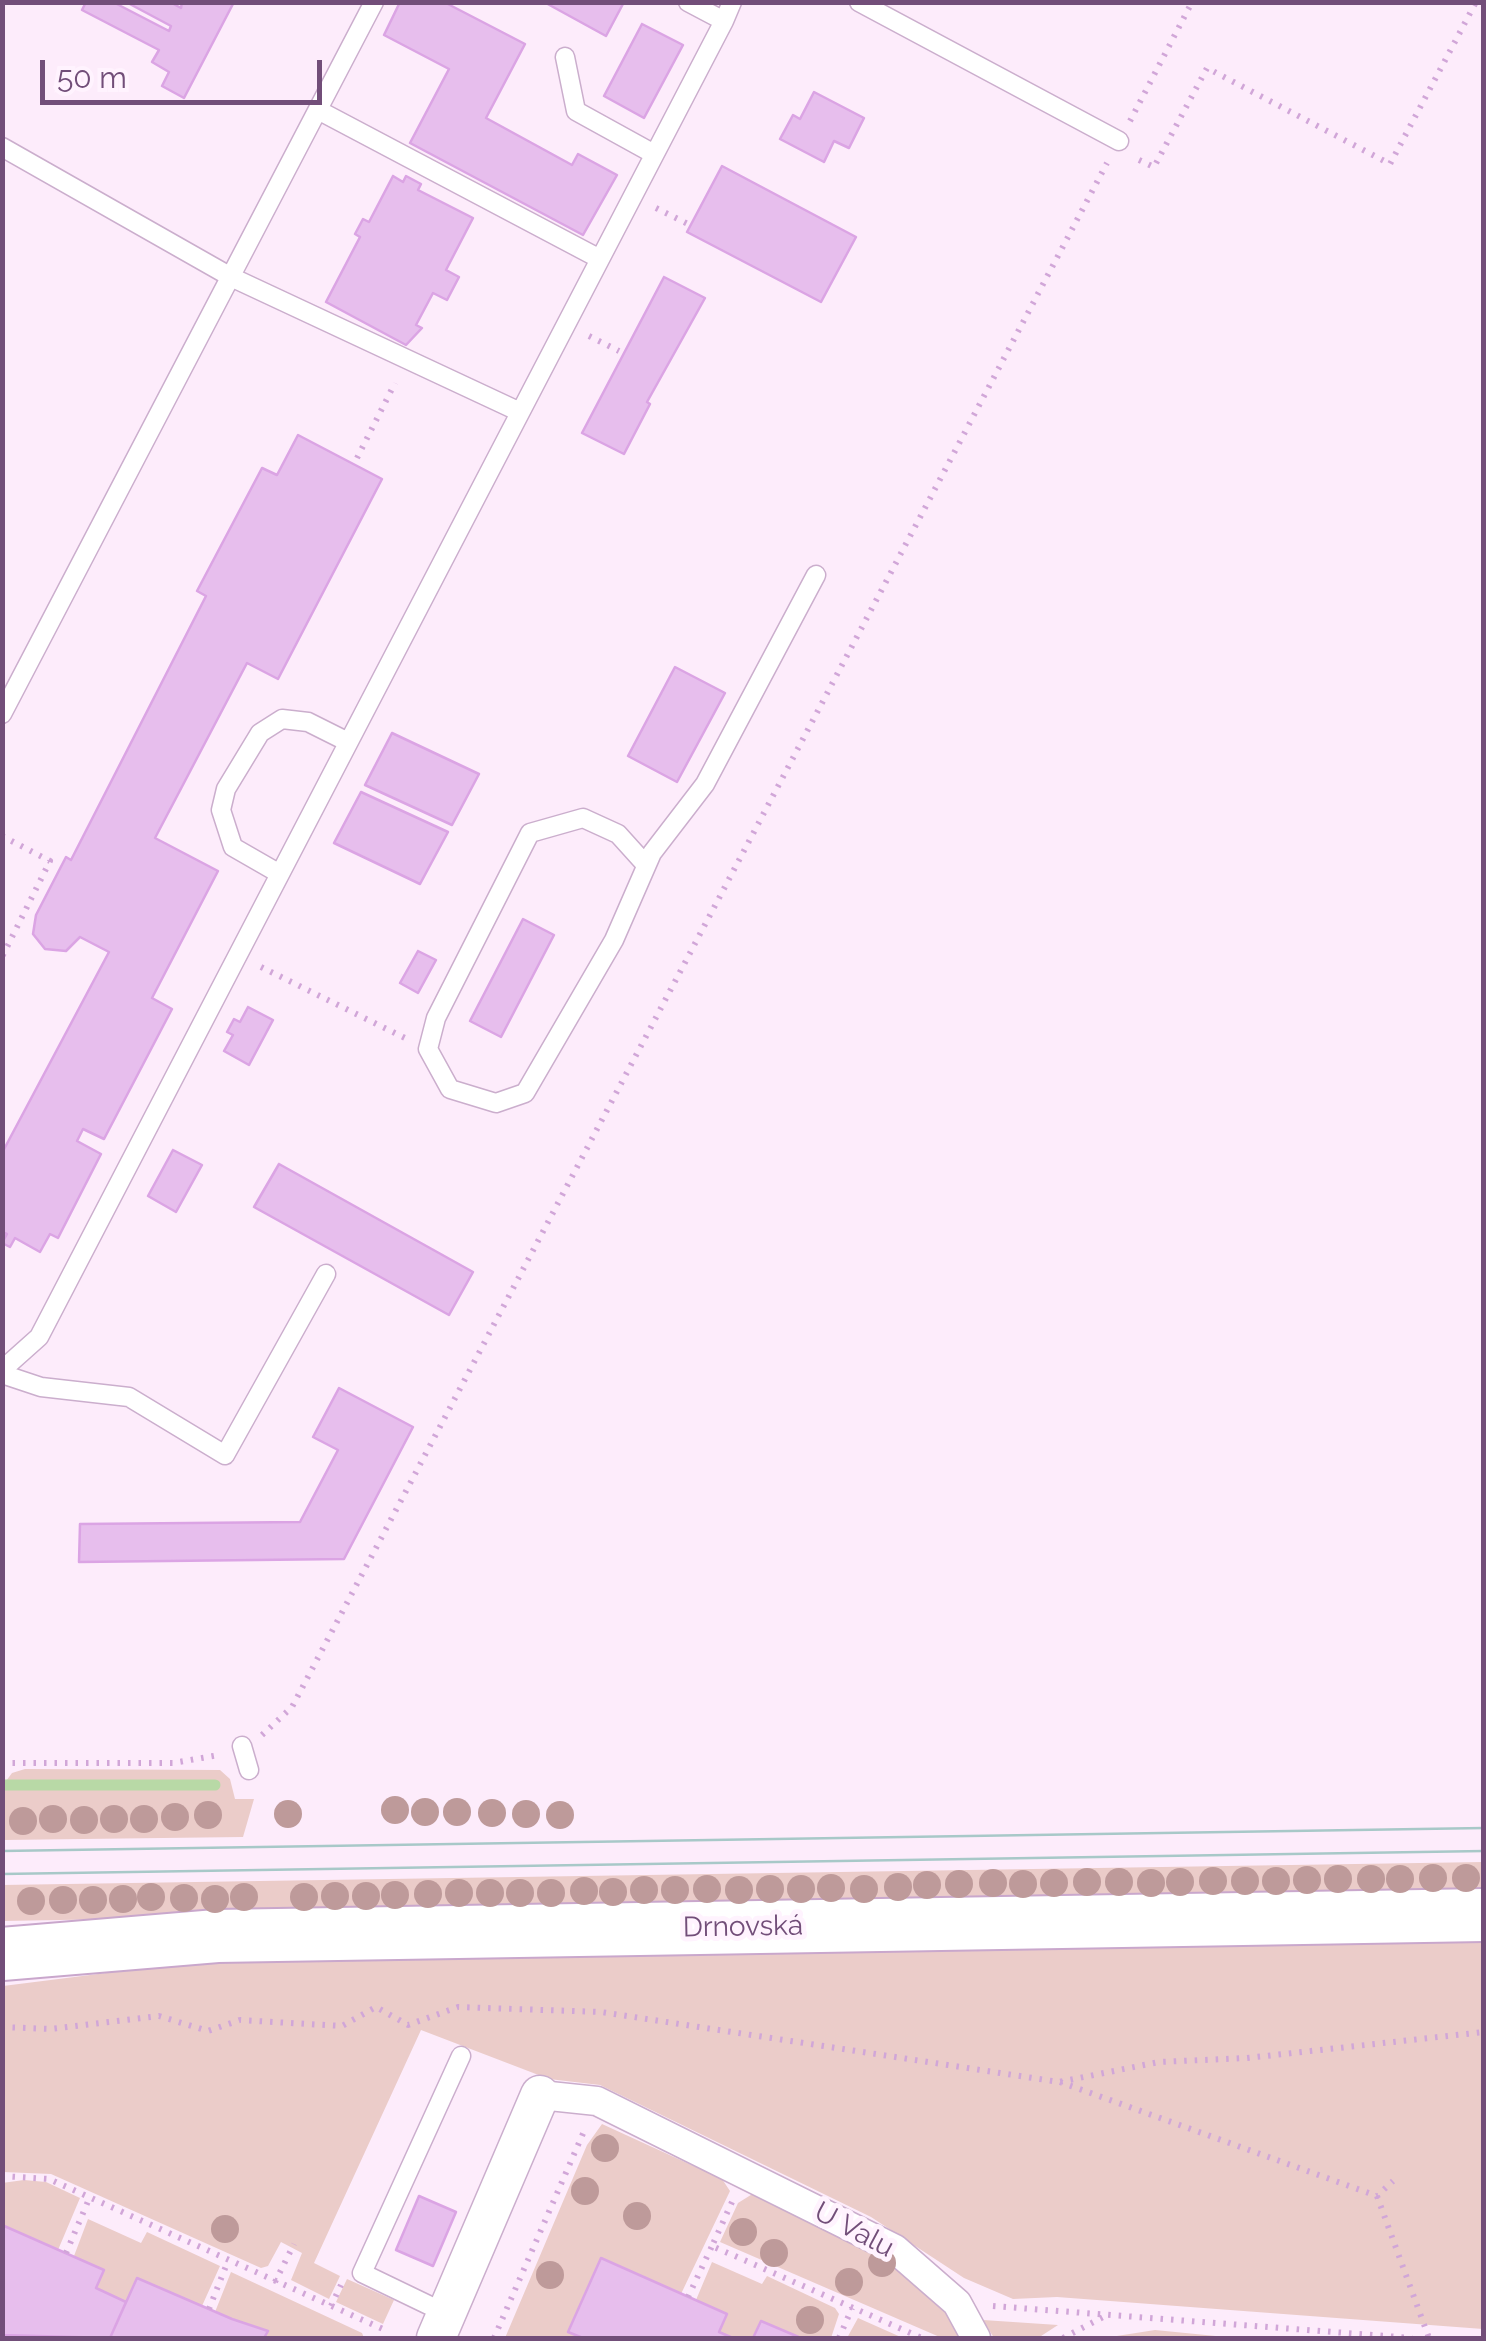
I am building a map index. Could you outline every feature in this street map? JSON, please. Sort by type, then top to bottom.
[{"type":"main road","name":"Drnovská","points":[[2,1954],[217,1936],[1484,1915]]},
{"type":"street","name":"U Valu","points":[[441,2326],[540,2096],[597,2100],[895,2249],[957,2303]]},
{"type":"street","points":[[957,2303],[976,2338]]},
{"type":"lane","points":[[2,714],[374,2]]},
{"type":"lane","points":[[688,2],[724,22]]},
{"type":"lane","points":[[326,1274],[225,1455],[129,1397],[41,1387],[2,1372],[39,1337],[732,2]]},
{"type":"lane","points":[[859,2],[1117,145]]},
{"type":"lane","points":[[565,57],[576,111],[654,154]]},
{"type":"lane","points":[[318,110],[600,260]]},
{"type":"lane","points":[[2,147],[231,277],[520,412]]},
{"type":"lane","points":[[646,865],[618,834],[584,818],[530,832],[436,1018],[428,1049],[450,1089],[496,1104],[525,1093],[614,940],[646,865],[705,784],[816,576]]},
{"type":"lane","points":[[280,874],[233,847],[221,810],[226,788],[260,733],[282,720],[308,722],[348,742]]},
{"type":"lane","points":[[242,1746],[248,1770]]},
{"type":"lane","name":"U Valu","points":[[441,2326],[362,2273],[460,2056]]},
{"type":"path","points":[[2,1763],[200,1760],[242,1746],[292,1707],[1192,2]]},
{"type":"path","points":[[1117,145],[1154,167],[1207,68],[1390,164],[1476,2]]},
{"type":"path","points":[[356,458],[407,360]]},
{"type":"path","points":[[2,836],[50,861],[2,957]]},
{"type":"path","points":[[238,956],[428,1049]]},
{"type":"path","points":[[2,2027],[51,2028],[159,2016],[208,2031],[240,2020],[342,2026],[376,2007],[408,2024],[458,2008],[601,2012],[1059,2082],[1377,2196]]},
{"type":"path","points":[[1059,2082],[1159,2062],[1247,2058],[1484,2032]]},
{"type":"path","points":[[494,2338],[597,2100]]},
{"type":"path","points":[[688,2297],[744,2174]]},
{"type":"path","points":[[2,2176],[49,2179],[385,2330]]},
{"type":"path","points":[[1377,2196],[1392,2180]]},
{"type":"path","points":[[1377,2196],[1429,2338]]},
{"type":"path","points":[[66,2253],[89,2199]]},
{"type":"path","points":[[275,2282],[294,2244]]},
{"type":"path","points":[[712,2246],[922,2338]]},
{"type":"path","points":[[209,2309],[228,2260]]},
{"type":"path","points":[[331,2306],[344,2278]]},
{"type":"path","points":[[957,2303],[1412,2338]]},
{"type":"path","points":[[839,2338],[852,2308]]},
{"type":"path","points":[[1064,2338],[1106,2316]]},
{"type":"shaded area","points":[[25,1769],[220,1770],[230,1779],[235,1799],[254,1799],[243,1837],[3,1840],[3,1785],[12,1773]]},
{"type":"shaded area","points":[[1484,1862],[1483,1895],[3,1921],[2,1885]]},
{"type":"shaded area","points":[[1483,1940],[1483,2329],[1057,2297],[1013,2299],[964,2278],[871,2217],[600,2085],[549,2079],[421,2030],[314,2263],[340,2276],[329,2299],[291,2280],[302,2253],[281,2242],[268,2266],[261,2268],[51,2174],[3,2172],[3,1986],[233,1957]]},
{"type":"shaded area","points":[[602,2124],[722,2179],[730,2191],[681,2294],[569,2332],[583,2338],[505,2338],[587,2145]]},
{"type":"shaded area","points":[[46,2182],[80,2198],[58,2250],[3,2225],[2,2183]]},
{"type":"shaded area","points":[[754,2193],[866,2245],[909,2274],[935,2297],[960,2329],[959,2338],[942,2338],[720,2242],[738,2203]]},
{"type":"shaded area","points":[[88,2219],[141,2243],[147,2232],[220,2266],[202,2306],[138,2278],[126,2302],[96,2288],[103,2270],[74,2256]]},
{"type":"shaded area","points":[[712,2262],[762,2284],[767,2276],[835,2308],[839,2314],[831,2338],[801,2338],[762,2321],[753,2338],[733,2338],[719,2332],[727,2314],[696,2300]]},
{"type":"shaded area","points":[[231,2272],[362,2333],[364,2338],[264,2338],[267,2331],[215,2312]]},
{"type":"shaded area","points":[[347,2279],[394,2300],[383,2324],[336,2302]]},
{"type":"shaded area","points":[[858,2318],[903,2338],[847,2338]]},
{"type":"shaded area","points":[[983,2320],[1058,2325],[1038,2338],[994,2338]]},
{"type":"shaded area","points":[[1155,2330],[1236,2338],[1104,2338]]},
{"type":"building","points":[[86,2],[113,2],[169,31],[171,26],[126,2],[170,2],[181,8],[182,2],[234,2],[184,98],[162,86],[169,72],[152,62],[159,50],[82,10]]},
{"type":"building","points":[[400,2],[444,2],[525,44],[486,118],[572,165],[578,154],[617,175],[583,235],[410,143],[449,69],[384,35]]},
{"type":"building","points":[[544,2],[624,2],[606,36]]},
{"type":"building","points":[[642,24],[683,45],[644,118],[604,96]]},
{"type":"building","points":[[814,92],[864,118],[849,148],[834,141],[824,162],[780,139],[793,115],[800,119]]},
{"type":"building","points":[[722,166],[856,237],[821,302],[687,232]]},
{"type":"building","points":[[393,176],[403,182],[406,176],[421,184],[418,190],[473,218],[446,270],[459,277],[447,300],[433,293],[416,325],[422,328],[406,345],[326,302],[360,237],[355,234],[363,219],[369,222]]},
{"type":"building","points":[[664,277],[705,298],[647,402],[650,404],[624,454],[582,433]]},
{"type":"building","points":[[298,435],[382,479],[278,679],[247,663],[155,838],[218,871],[152,998],[172,1009],[104,1139],[83,1129],[77,1141],[101,1154],[58,1238],[50,1234],[40,1252],[15,1238],[10,1247],[2,1243],[7,1234],[2,1232],[2,1153],[109,952],[80,937],[66,951],[45,949],[33,934],[36,915],[66,857],[71,860],[206,596],[197,591],[262,468],[277,475]]},
{"type":"building","points":[[675,667],[725,693],[677,782],[628,756]]},
{"type":"building","points":[[392,733],[479,774],[452,825],[365,785]]},
{"type":"building","points":[[361,792],[448,832],[420,884],[334,843]]},
{"type":"building","points":[[523,919],[554,935],[501,1037],[470,1021]]},
{"type":"building","points":[[418,951],[436,960],[418,993],[400,983]]},
{"type":"building","points":[[248,1007],[273,1020],[249,1065],[224,1051],[233,1035],[227,1032],[234,1019],[240,1022]]},
{"type":"building","points":[[173,1150],[202,1165],[176,1212],[148,1196]]},
{"type":"building","points":[[279,1164],[473,1272],[449,1315],[254,1207]]},
{"type":"building","points":[[339,1388],[413,1427],[344,1559],[79,1562],[80,1524],[300,1522],[338,1450],[313,1437]]},
{"type":"building","points":[[419,2196],[456,2212],[433,2266],[396,2250]]},
{"type":"building","points":[[2,2225],[104,2270],[96,2288],[126,2302],[110,2338],[2,2335]]},
{"type":"building","points":[[601,2258],[727,2314],[719,2332],[733,2338],[583,2338],[568,2332]]},
{"type":"building","points":[[137,2278],[268,2331],[264,2338],[110,2338]]},
{"type":"building","points":[[761,2321],[801,2338],[753,2338]]},
{"type":"waterway","points":[[2,1785],[215,1785]]},
{"type":"tram line","points":[[2,1851],[1484,1828]]},
{"type":"tram line","points":[[2,1874],[1484,1851]]}]
